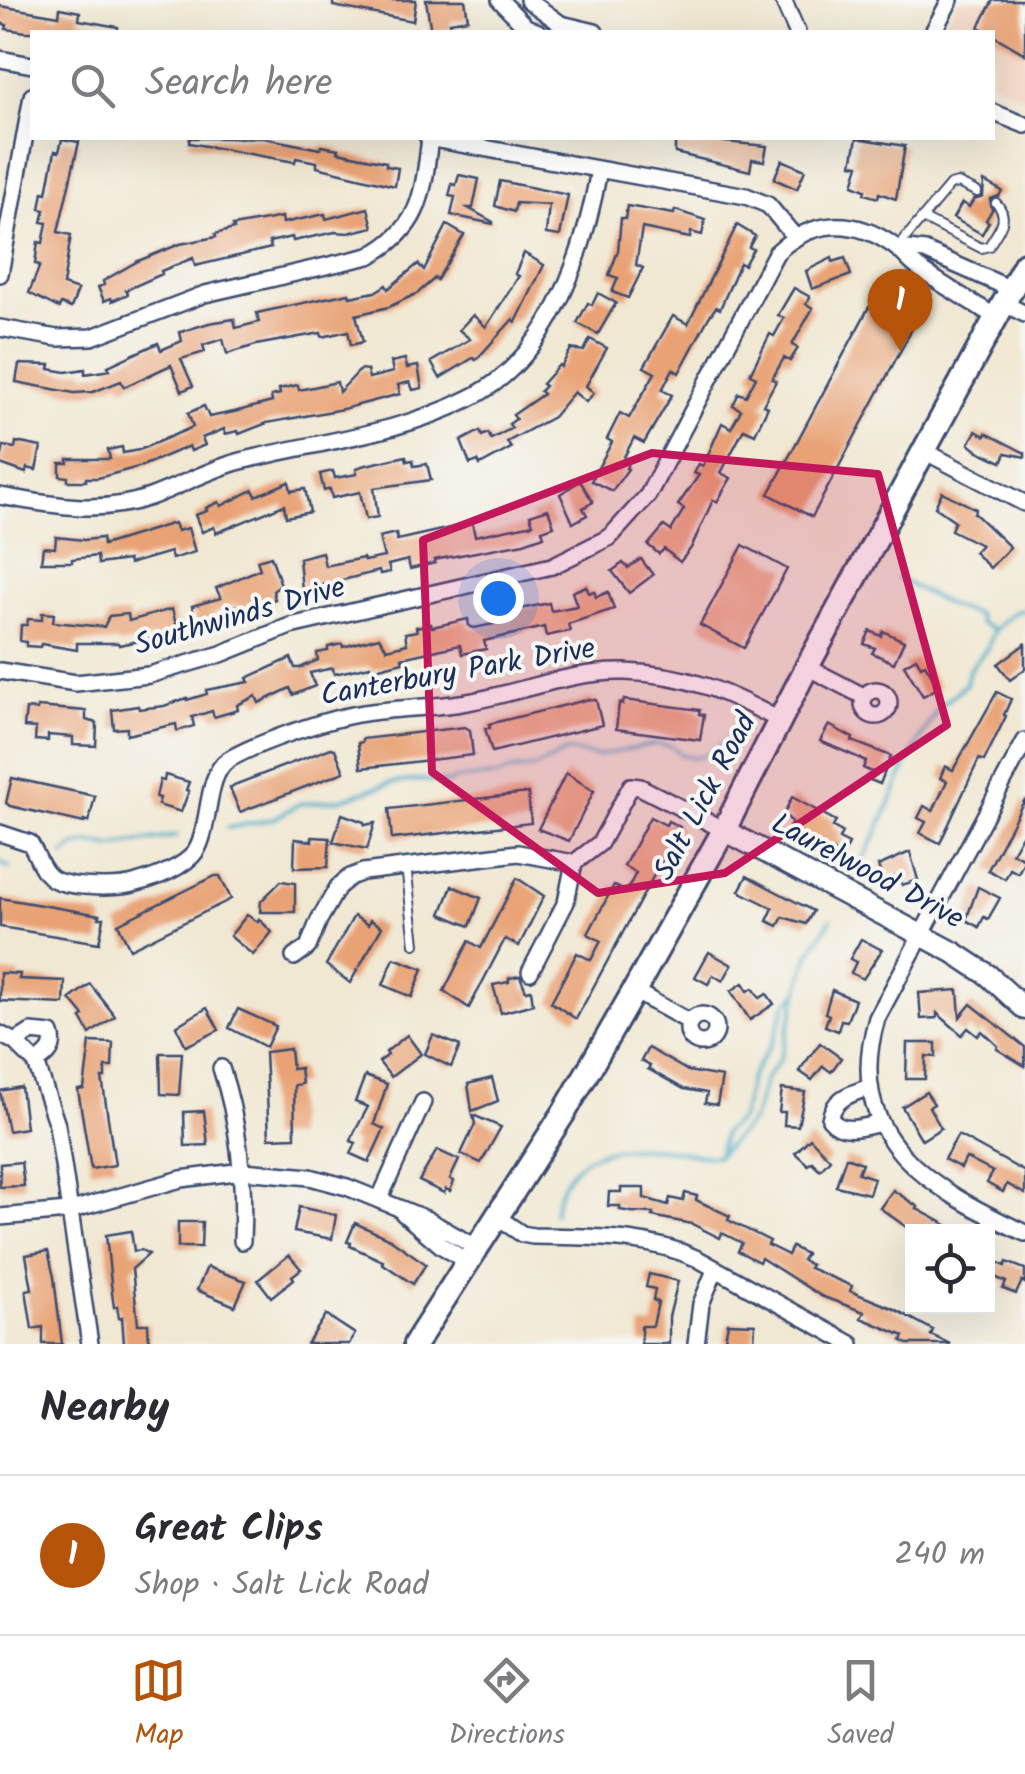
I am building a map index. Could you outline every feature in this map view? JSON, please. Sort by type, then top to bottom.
[{"type":"main road","name":"Salt Lick Road","points":[[416,1344],[565,1111],[634,991],[724,830],[1025,264]]},
{"type":"street","points":[[500,0],[533,30]]},
{"type":"street","points":[[528,0],[561,24],[586,30]]},
{"type":"street","points":[[783,0],[796,30]]},
{"type":"street","points":[[934,30],[950,0]]},
{"type":"street","points":[[0,60],[30,65]]},
{"type":"street","points":[[0,274],[30,107]]},
{"type":"street","points":[[995,113],[1025,125]]},
{"type":"street","points":[[0,328],[57,338],[92,337],[205,294],[369,256],[404,232],[417,210],[429,140]]},
{"type":"street","points":[[440,140],[746,196],[768,205],[795,236],[817,226],[851,226],[876,234],[916,266],[1025,314]]},
{"type":"street","points":[[0,496],[93,508],[120,504],[147,498],[235,462],[374,431],[471,398],[500,378],[537,338],[569,278],[591,217],[599,170]]},
{"type":"street","name":"Southwinds Drive","points":[[0,671],[76,683],[149,675],[221,654],[290,626],[552,566],[610,537],[648,495],[762,276],[776,253],[795,236]]},
{"type":"street","points":[[897,248],[926,251],[1003,303]]},
{"type":"street","points":[[924,451],[1024,502],[1025,519]]},
{"type":"street","points":[[808,667],[865,697]]},
{"type":"street","name":"Canterbury Park Drive","points":[[0,833],[30,843],[54,880],[112,888],[136,884],[185,862],[196,852],[204,833],[214,780],[224,762],[279,738],[359,714],[462,703],[594,674],[624,672],[677,678],[721,689],[781,722]]},
{"type":"street","points":[[1025,741],[877,1018],[868,1058],[870,1087],[881,1123],[898,1154],[921,1176],[1025,1233]]},
{"type":"street","points":[[530,972],[566,902],[574,863],[600,842],[631,786],[724,830]]},
{"type":"street","name":"Laurelwood Drive","points":[[724,830],[988,974],[1025,1009]]},
{"type":"street","points":[[294,956],[308,947],[338,887],[350,877],[518,853],[574,863]]},
{"type":"street","points":[[634,991],[690,1022]]},
{"type":"street","points":[[7,1038],[30,1032],[50,1034],[54,1043],[51,1050],[36,1063]]},
{"type":"street","points":[[7,1038],[36,1063],[56,1125],[90,1344]]},
{"type":"street","points":[[221,1068],[235,1110],[243,1171],[242,1241]]},
{"type":"street","points":[[870,1087],[840,1099],[832,1107],[830,1119],[845,1130],[881,1123]]},
{"type":"street","points":[[379,1200],[423,1102]]},
{"type":"street","points":[[0,1217],[68,1211],[181,1179],[243,1171],[310,1178],[379,1200],[426,1219],[473,1255]]},
{"type":"street","points":[[497,1217],[522,1234],[650,1243],[688,1255],[851,1344]]},
{"type":"street","points":[[696,1344],[701,1304],[715,1270]]},
{"type":"lane","points":[[897,248],[950,186],[958,183],[978,192]]},
{"type":"lane","points":[[922,218],[981,248],[989,246],[1004,220],[1003,210],[996,203]]},
{"type":"lane","points":[[406,866],[415,944]]},
{"type":"highlighted area","points":[[652,453],[878,474],[947,725],[725,873],[598,893],[432,772],[423,540]]},
{"type":"shaded area","points":[[958,0],[1025,0],[1025,98],[995,83],[995,30],[942,30]]},
{"type":"building","points":[[333,0],[416,0],[413,21],[333,6]]},
{"type":"building","points":[[426,0],[465,0],[468,19],[450,22],[452,30],[431,30]]},
{"type":"building","points":[[993,0],[1025,0],[1025,54],[995,36],[995,30],[979,27]]},
{"type":"building","points":[[0,6],[59,16],[60,8],[80,12],[79,20],[118,30],[26,32],[6,29],[7,25],[0,23]]},
{"type":"building","points":[[62,140],[79,142],[58,232],[71,235],[63,285],[78,290],[71,308],[61,304],[59,308],[29,293],[40,265],[35,264],[38,242],[43,243],[47,223],[42,222],[45,210],[40,209],[43,192],[47,193],[55,151],[59,152]]},
{"type":"building","points":[[274,140],[339,149],[338,152],[398,168],[395,186],[317,167],[317,162],[296,158],[295,162],[189,143]]},
{"type":"building","points":[[675,140],[724,140],[767,146],[764,161],[752,159],[750,171],[675,153]]},
{"type":"building","points":[[857,140],[905,146],[896,199],[879,193],[878,198],[864,194],[865,190],[853,185],[859,165],[852,164]]},
{"type":"building","points":[[782,160],[805,170],[797,189],[774,179]]},
{"type":"building","points":[[459,175],[479,179],[473,208],[468,208],[493,224],[451,215],[455,197],[449,196]]},
{"type":"building","points":[[500,181],[568,195],[560,236],[546,234],[549,205],[516,203],[514,212],[495,206]]},
{"type":"building","points":[[984,181],[1002,191],[990,199],[992,210],[982,234],[953,218],[962,203],[969,207],[974,199],[983,196]]},
{"type":"building","points":[[627,206],[674,214],[675,210],[705,220],[702,235],[691,232],[690,238],[642,228],[636,265],[643,268],[628,298],[612,292],[618,278],[609,275]]},
{"type":"building","points":[[368,208],[373,227],[269,242],[271,248],[195,266],[193,258],[161,271],[162,274],[126,290],[128,294],[112,301],[104,301],[98,287],[138,261],[180,244],[216,237],[215,234],[234,229],[233,226],[282,217],[283,223],[325,214],[326,219]]},
{"type":"building","points":[[447,225],[464,235],[437,280],[389,307],[356,315],[363,342],[351,345],[348,331],[322,337],[321,333],[227,354],[223,339],[203,345],[205,352],[181,359],[193,386],[182,391],[171,365],[124,387],[121,381],[93,392],[74,393],[16,382],[19,364],[50,365],[49,369],[66,372],[85,369],[85,374],[110,370],[108,366],[158,343],[161,350],[182,341],[180,332],[209,323],[234,319],[236,328],[259,322],[257,313],[349,293],[350,297],[375,292],[386,285],[388,289],[418,264],[424,270]]},
{"type":"building","points":[[737,225],[755,236],[749,247],[753,249],[744,265],[740,263],[720,309],[716,307],[709,317],[679,373],[673,369],[662,390],[672,395],[644,443],[634,438],[624,457],[630,460],[628,469],[612,491],[591,481],[612,442],[607,439],[620,413],[629,418],[655,373],[644,367],[673,316],[688,324]]},
{"type":"building","points":[[524,253],[544,265],[516,322],[513,319],[476,360],[473,358],[440,378],[431,362],[470,339],[459,330],[473,315],[486,327],[519,276],[515,274]]},
{"type":"building","points":[[832,258],[833,262],[845,258],[851,275],[812,289],[806,271]]},
{"type":"building","points":[[794,288],[810,297],[806,304],[813,308],[792,345],[798,348],[790,361],[784,358],[772,379],[776,381],[763,405],[768,407],[755,434],[744,429],[721,473],[731,478],[717,502],[713,500],[691,548],[680,562],[664,549],[659,554],[648,545],[664,526],[671,531],[684,509],[678,505],[699,475],[694,473],[699,464],[703,466],[722,423],[731,428],[741,410],[733,405],[739,393],[746,396],[756,377],[750,374],[770,334],[774,336],[784,318],[778,315]]},
{"type":"building","points":[[598,293],[616,303],[598,334],[577,323]]},
{"type":"building","points":[[869,307],[912,329],[812,517],[769,494]]},
{"type":"building","points":[[590,339],[607,348],[586,386],[594,393],[586,402],[574,392],[553,417],[507,442],[511,448],[480,465],[478,461],[470,464],[461,441],[480,431],[482,436],[488,433],[491,439],[512,428],[509,424],[516,419],[513,415],[543,394],[542,384],[561,367],[571,349],[584,351]]},
{"type":"building","points":[[405,359],[407,368],[418,366],[422,388],[413,390],[410,382],[398,385],[400,394],[343,409],[267,423],[239,434],[225,434],[224,429],[202,438],[205,445],[191,451],[189,446],[142,466],[86,481],[68,481],[68,477],[60,476],[60,463],[68,463],[68,459],[110,459],[108,450],[139,450],[193,427],[188,413],[204,406],[209,417],[272,402],[271,396],[280,394],[279,389],[298,385],[299,390],[337,382],[339,392],[361,369],[367,370],[369,378],[393,372],[391,362]]},
{"type":"building","points":[[976,431],[1025,453],[1025,457],[1006,453],[1002,462],[978,451],[969,444]]},
{"type":"building","points":[[16,442],[41,447],[36,470],[27,468],[26,473],[0,464],[4,446],[15,448]]},
{"type":"building","points":[[406,456],[414,466],[427,464],[431,480],[374,488],[378,517],[366,519],[360,492],[332,498],[330,489],[324,491],[320,474],[333,471],[335,478],[357,474],[356,469],[362,466]]},
{"type":"building","points":[[580,481],[593,502],[583,508],[587,515],[573,523],[560,494]]},
{"type":"building","points":[[289,482],[291,491],[305,489],[310,512],[286,517],[284,505],[216,533],[214,527],[202,532],[195,515],[207,511],[206,508],[219,502],[221,506],[253,490],[256,496]]},
{"type":"building","points":[[942,492],[976,509],[974,513],[1010,547],[990,568],[974,552],[981,545],[951,530],[955,521],[935,507]]},
{"type":"building","points":[[548,509],[554,526],[542,530],[544,536],[524,543],[434,560],[435,563],[410,569],[408,560],[388,565],[390,572],[379,571],[302,590],[299,558],[322,552],[325,566],[363,558],[364,561],[384,557],[379,537],[396,533],[397,540],[472,523],[475,536],[533,524],[530,515]]},
{"type":"building","points":[[174,523],[177,531],[188,528],[195,552],[172,559],[170,552],[129,564],[128,560],[98,564],[97,556],[72,562],[41,562],[43,547],[55,548],[56,537],[102,538],[103,545]]},
{"type":"building","points":[[743,545],[787,569],[744,648],[700,625]]},
{"type":"building","points":[[271,556],[281,585],[273,591],[275,599],[240,614],[237,606],[233,606],[213,614],[214,619],[196,624],[192,606],[221,598],[216,588],[260,569],[257,560]]},
{"type":"building","points":[[641,559],[653,575],[629,593],[612,571],[623,563],[628,568]]},
{"type":"building","points":[[586,586],[596,597],[608,592],[614,609],[568,624],[570,631],[546,636],[544,627],[484,641],[486,649],[462,654],[460,645],[402,658],[403,662],[371,670],[370,666],[334,674],[333,668],[310,673],[315,686],[293,695],[290,688],[259,703],[256,696],[237,705],[238,710],[214,717],[212,711],[192,717],[194,726],[177,731],[176,724],[127,735],[127,728],[114,729],[112,710],[164,706],[207,694],[206,690],[249,682],[247,678],[291,658],[295,668],[300,668],[318,660],[317,653],[328,651],[328,647],[379,637],[387,649],[407,644],[405,633],[417,631],[416,627],[468,619],[469,626],[474,628],[494,624],[492,615],[519,605],[520,609],[549,603],[551,611],[577,606],[572,592]]},
{"type":"building","points":[[172,609],[178,632],[155,642],[154,638],[119,645],[77,643],[77,650],[41,644],[26,646],[26,642],[20,641],[21,625],[27,625],[28,619],[42,620],[42,613],[54,614],[53,622],[104,627],[109,616],[128,614],[129,621]]},
{"type":"building","points":[[870,631],[881,636],[883,631],[904,641],[894,663],[872,653],[875,648],[864,644]]},
{"type":"building","points":[[1025,644],[1025,669],[1010,680],[998,664]]},
{"type":"building","points":[[916,658],[921,666],[925,664],[939,687],[923,696],[904,665]]},
{"type":"building","points":[[997,692],[1011,699],[1006,716],[984,761],[979,759],[940,843],[920,833],[926,822],[918,818],[924,806],[933,811],[947,781],[940,778],[945,766],[953,770]]},
{"type":"building","points":[[596,700],[602,725],[492,752],[485,728],[490,728],[489,724]]},
{"type":"building","points":[[624,700],[700,710],[699,714],[704,715],[700,740],[616,729],[619,703]]},
{"type":"building","points":[[26,709],[86,711],[86,720],[97,723],[96,746],[73,745],[73,737],[48,735],[48,741],[35,740],[36,728],[24,727]]},
{"type":"building","points":[[829,725],[853,738],[852,741],[891,756],[880,784],[870,780],[872,772],[863,768],[866,761],[820,741]]},
{"type":"building","points":[[465,727],[470,730],[473,755],[361,768],[358,743],[362,739]]},
{"type":"building","points":[[335,749],[344,772],[240,812],[230,788],[234,785]]},
{"type":"building","points":[[566,773],[594,791],[569,841],[538,829]]},
{"type":"building","points":[[165,775],[189,782],[181,812],[158,805],[160,798],[156,797]]},
{"type":"building","points":[[12,778],[95,796],[89,822],[10,806],[6,803]]},
{"type":"building","points":[[528,793],[531,823],[392,839],[389,809]]},
{"type":"building","points":[[792,797],[836,821],[833,827],[842,832],[839,839],[849,844],[843,856],[788,831],[792,822],[784,814]]},
{"type":"building","points":[[1025,799],[1025,836],[1012,853],[1025,859],[1018,873],[1010,869],[1005,879],[988,870]]},
{"type":"building","points":[[342,814],[365,825],[375,823],[367,849],[333,842]]},
{"type":"building","points":[[650,817],[680,827],[576,1019],[551,1002],[577,953],[591,960],[601,941],[588,934],[614,885],[626,892],[636,873],[624,866]]},
{"type":"building","points":[[312,837],[330,838],[328,867],[294,868],[295,839],[312,841]]},
{"type":"building","points":[[910,852],[918,880],[902,885],[899,876],[883,880],[878,866]]},
{"type":"building","points":[[220,876],[231,899],[130,949],[118,924]]},
{"type":"building","points":[[747,876],[813,911],[806,924],[783,917],[778,926],[767,921],[773,908],[739,891]]},
{"type":"building","points":[[517,878],[544,896],[519,946],[505,939],[469,1008],[444,991],[469,941],[481,948]]},
{"type":"building","points":[[281,881],[295,883],[295,912],[260,912],[261,901]]},
{"type":"building","points":[[452,886],[481,898],[470,926],[441,914]]},
{"type":"building","points":[[978,887],[1000,898],[979,927],[966,920]]},
{"type":"building","points":[[0,898],[100,915],[104,918],[99,943],[0,927]]},
{"type":"building","points":[[247,915],[258,922],[259,919],[272,932],[253,955],[230,936]]},
{"type":"building","points":[[354,916],[368,925],[370,920],[382,927],[350,983],[326,965]]},
{"type":"building","points":[[861,939],[882,950],[863,979],[851,973],[856,962],[850,959]]},
{"type":"building","points":[[709,952],[732,965],[723,981],[713,975],[708,984],[695,977]]},
{"type":"building","points":[[394,958],[423,969],[412,997],[383,985]]},
{"type":"building","points":[[0,973],[20,974],[19,979],[65,981],[64,1004],[0,1001]]},
{"type":"building","points":[[520,976],[526,991],[531,990],[533,1004],[501,1013],[493,985]]},
{"type":"building","points":[[743,983],[760,998],[767,994],[774,1004],[750,1020],[731,991]]},
{"type":"building","points":[[90,984],[115,1016],[90,1034],[81,1018],[84,1016],[70,999]]},
{"type":"building","points":[[832,990],[855,1000],[847,1021],[841,1020],[838,1031],[825,1026]]},
{"type":"building","points":[[958,990],[960,1017],[971,1004],[1025,1047],[1025,1066],[997,1049],[982,1031],[978,1036],[968,1028],[962,1035],[937,1013],[937,1018],[921,1019],[919,993]]},
{"type":"building","points":[[207,1008],[219,1030],[186,1046],[176,1026]]},
{"type":"building","points":[[238,1009],[276,1026],[266,1047],[229,1028]]},
{"type":"building","points":[[407,1035],[421,1054],[391,1077],[379,1062]]},
{"type":"building","points":[[433,1035],[460,1046],[451,1067],[425,1054]]},
{"type":"building","points":[[90,1042],[113,1043],[112,1067],[105,1067],[102,1078],[115,1165],[91,1169],[78,1090],[84,1089]]},
{"type":"building","points":[[820,1043],[841,1058],[831,1072],[823,1066],[812,1080],[799,1071]]},
{"type":"building","points":[[907,1043],[936,1043],[936,1057],[926,1056],[925,1079],[906,1079]]},
{"type":"building","points":[[648,1048],[688,1071],[722,1077],[717,1105],[705,1103],[707,1093],[684,1089],[648,1069],[650,1066],[641,1061]]},
{"type":"building","points":[[290,1049],[292,1069],[300,1068],[302,1084],[294,1085],[295,1137],[269,1138],[265,1052]]},
{"type":"building","points":[[160,1053],[182,1053],[179,1095],[161,1094]]},
{"type":"building","points":[[365,1076],[387,1084],[374,1124],[384,1129],[369,1162],[351,1154],[356,1143],[351,1141],[368,1107],[355,1102]]},
{"type":"building","points":[[492,1078],[498,1101],[472,1111],[468,1084]]},
{"type":"building","points":[[21,1087],[26,1128],[8,1131],[0,1091]]},
{"type":"building","points":[[782,1089],[805,1092],[798,1126],[784,1125],[785,1112],[779,1112]]},
{"type":"building","points":[[926,1092],[941,1128],[922,1140],[902,1107]]},
{"type":"building","points":[[204,1111],[208,1145],[185,1146],[184,1112]]},
{"type":"building","points":[[473,1115],[501,1127],[481,1163],[461,1154],[475,1124]]},
{"type":"building","points":[[958,1135],[1025,1172],[1025,1194],[1007,1184],[1003,1192],[987,1183],[993,1172],[966,1158],[961,1168],[944,1159]]},
{"type":"building","points":[[810,1138],[830,1159],[820,1170],[795,1153]]},
{"type":"building","points":[[437,1150],[459,1160],[450,1179],[454,1181],[450,1191],[446,1189],[444,1193],[419,1181]]},
{"type":"building","points":[[846,1157],[862,1163],[858,1173],[874,1178],[869,1194],[836,1186]]},
{"type":"building","points":[[21,1162],[24,1186],[0,1187],[0,1164]]},
{"type":"building","points":[[621,1188],[644,1188],[644,1198],[668,1205],[670,1198],[683,1201],[685,1193],[697,1196],[696,1200],[730,1216],[728,1220],[770,1241],[768,1245],[788,1255],[792,1247],[806,1254],[802,1260],[811,1265],[809,1268],[852,1286],[850,1291],[892,1308],[950,1344],[908,1344],[902,1341],[904,1336],[861,1318],[864,1312],[821,1296],[761,1258],[759,1262],[738,1251],[742,1243],[722,1233],[720,1238],[692,1224],[608,1206],[609,1192],[621,1192]]},
{"type":"building","points":[[893,1190],[945,1224],[905,1226],[880,1208]]},
{"type":"building","points":[[299,1207],[336,1215],[332,1239],[294,1232]]},
{"type":"building","points":[[178,1222],[202,1222],[201,1247],[178,1247]]},
{"type":"building","points":[[355,1223],[390,1239],[426,1264],[413,1284],[383,1261],[350,1246],[347,1242]]},
{"type":"building","points":[[131,1231],[134,1251],[149,1254],[132,1269],[138,1324],[148,1324],[149,1344],[124,1344],[122,1317],[114,1307],[106,1235]]},
{"type":"building","points":[[48,1251],[62,1344],[43,1344],[43,1327],[32,1329],[26,1290],[32,1289],[26,1255]]},
{"type":"building","points":[[289,1255],[301,1269],[271,1297],[258,1280]]},
{"type":"building","points":[[995,1261],[1025,1269],[1025,1283],[1022,1281],[1016,1294],[1003,1289],[1006,1282],[995,1277]]},
{"type":"building","points":[[207,1267],[246,1281],[235,1306],[197,1290]]},
{"type":"building","points":[[649,1274],[678,1281],[669,1317],[669,1344],[641,1344],[641,1326],[653,1326],[658,1302],[653,1300],[655,1289],[646,1287]]},
{"type":"building","points":[[326,1315],[355,1334],[349,1344],[307,1344]]},
{"type":"building","points":[[728,1323],[755,1324],[754,1344],[724,1344]]},
{"type":"waterway","points":[[897,578],[950,606],[978,615],[979,623],[994,630],[1014,612],[1025,610]]},
{"type":"waterway","points":[[856,873],[910,757],[938,708],[966,684],[969,670],[988,647],[994,630]]},
{"type":"waterway","points":[[228,828],[273,819],[299,804],[342,799],[391,783],[448,783],[534,768],[568,751],[597,756],[655,744],[672,746],[682,755],[696,758],[712,752],[743,726]]},
{"type":"waterway","points":[[64,855],[85,844],[109,847],[177,836]]},
{"type":"waterway","points":[[0,862],[10,868]]},
{"type":"waterway","points":[[554,1213],[569,1175],[595,1154],[649,1148],[718,1156],[753,1119],[765,1079],[780,1059],[808,957],[831,919]]},
{"type":"waterway","points":[[718,1156],[724,1132],[741,1118],[750,1078],[773,1041],[786,1004],[799,992]]},
{"type":"place","name":"Great Clips","points":[[900,351]]}]
